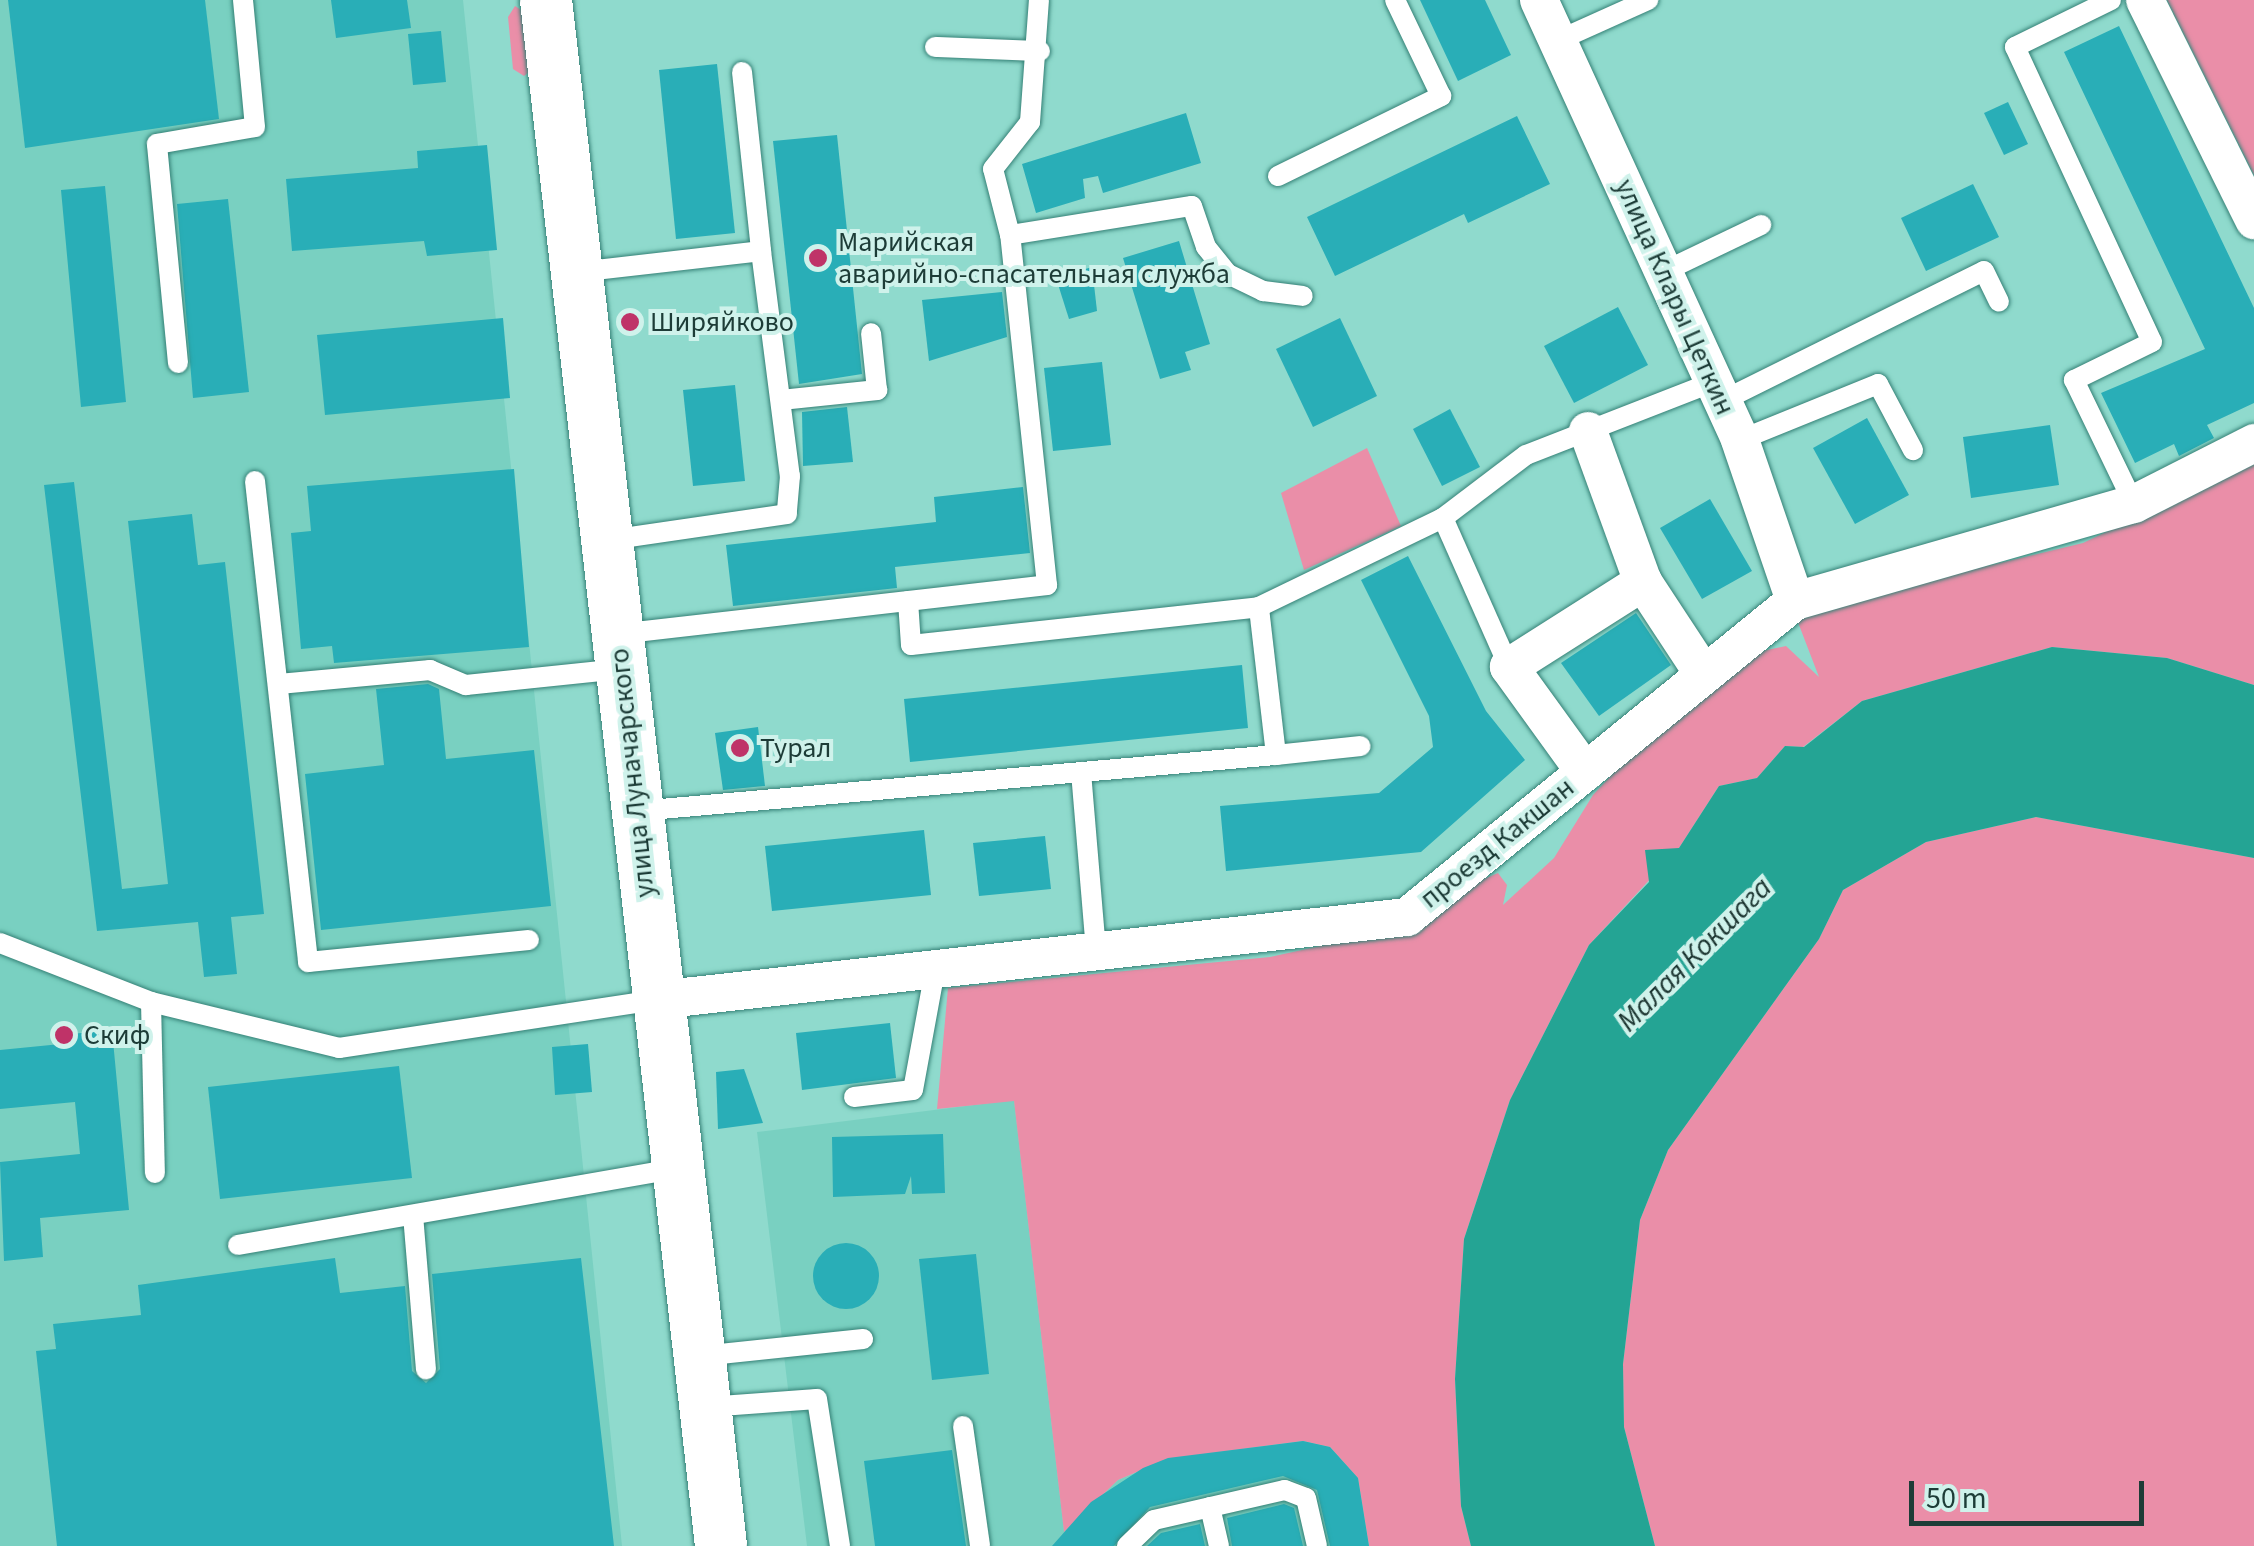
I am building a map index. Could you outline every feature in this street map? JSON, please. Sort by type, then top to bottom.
[{"type":"main road","name":"улица Луначарского","points":[[546,0],[721,1546]]},
{"type":"street","name":"улица Клары Цеткин","points":[[1539,0],[1740,440],[1794,601]]},
{"type":"street","points":[[2145,0],[2254,220]]},
{"type":"street","points":[[1588,431],[1644,582],[1704,674]]},
{"type":"street","name":"проезд Какшан","points":[[657,1000],[1407,917],[1794,601],[2134,504],[2254,443]]},
{"type":"street","points":[[1585,772],[1509,666],[1644,582]]},
{"type":"lane","points":[[178,364],[156,144],[255,127],[243,0]]},
{"type":"lane","points":[[279,684],[430,670],[466,684],[618,652],[908,601],[1047,585],[1010,235],[993,170],[1030,122],[1040,51],[1040,0]]},
{"type":"lane","points":[[1278,176],[1441,96],[1395,0]]},
{"type":"lane","points":[[1558,40],[1648,0]]},
{"type":"lane","points":[[2111,0],[2015,47],[2152,342],[2074,380],[2134,504]]},
{"type":"lane","points":[[936,46],[1040,51]]},
{"type":"lane","points":[[606,540],[787,514],[792,506],[742,72]]},
{"type":"lane","points":[[1010,235],[1192,206],[1206,247],[1228,274],[1263,291],[1303,296]]},
{"type":"lane","points":[[1664,272],[1761,225]]},
{"type":"lane","points":[[576,272],[761,251]]},
{"type":"lane","points":[[908,601],[912,645],[1260,607],[1443,518],[1526,455],[1588,431],[1718,392],[1984,270],[1999,302]]},
{"type":"lane","points":[[780,400],[877,390],[871,334]]},
{"type":"lane","points":[[1740,440],[1878,384],[1913,450]]},
{"type":"lane","points":[[254,481],[308,962],[529,940]]},
{"type":"lane","points":[[1443,518],[1509,666]]},
{"type":"lane","points":[[1260,607],[1276,755]]},
{"type":"lane","points":[[636,811],[1361,746]]},
{"type":"lane","points":[[1081,772],[1096,952]]},
{"type":"lane","points":[[0,943],[150,1002],[338,1048],[657,1000]]},
{"type":"lane","points":[[854,1097],[913,1090],[935,970]]},
{"type":"lane","points":[[150,1002],[154,1173]]},
{"type":"lane","points":[[238,1246],[676,1168]]},
{"type":"lane","points":[[413,1215],[426,1369]]},
{"type":"lane","points":[[699,1356],[863,1339]]},
{"type":"lane","points":[[705,1408],[818,1398],[840,1546]]},
{"type":"lane","points":[[963,1426],[980,1546]]},
{"type":"lane","points":[[1127,1546],[1142,1525],[1296,1491],[1311,1509],[1318,1546]]},
{"type":"lane","points":[[1210,1507],[1219,1546]]},
{"type":"shaded area","points":[[0,0],[463,0],[622,1546],[0,1546]]},
{"type":"shaded area","points":[[2167,0],[2254,0],[2254,175]]},
{"type":"shaded area","points":[[515,6],[529,15],[535,67],[524,76],[513,69],[508,17]]},
{"type":"shaded area","points":[[1367,448],[1401,526],[1304,570],[1281,493]]},
{"type":"shaded area","points":[[2254,461],[2254,685],[2167,658],[2052,647],[1862,701],[1803,747],[1785,746],[1757,778],[1719,786],[1679,848],[1589,945],[1510,1100],[1464,1239],[1455,1379],[1461,1506],[1471,1546],[1369,1546],[1358,1478],[1330,1447],[1303,1441],[1167,1459],[1118,1480],[1064,1532],[1014,1101],[937,1109],[948,988],[1270,957],[1425,923],[1462,888],[1498,873],[1507,885],[1503,905],[1554,858],[1593,795],[1669,713],[1743,655],[1786,646],[1819,677],[1794,612],[2083,543]]},
{"type":"shaded area","points":[[2036,817],[2254,858],[2254,1546],[1655,1546],[1624,1427],[1623,1364],[1640,1220],[1668,1150],[1819,939],[1843,890],[1926,842]]},
{"type":"shaded area","points":[[1014,1100],[1064,1531],[1118,1480],[1168,1459],[1303,1441],[1330,1447],[1358,1478],[1369,1546],[807,1546],[757,1132]]},
{"type":"water","name":"Малая Кокшага","points":[[2052,647],[2167,658],[2254,685],[2254,858],[2036,817],[1926,842],[1843,890],[1819,939],[1668,1150],[1640,1220],[1623,1364],[1624,1427],[1655,1546],[1471,1546],[1461,1506],[1455,1379],[1464,1239],[1510,1100],[1589,945],[1649,882],[1645,850],[1679,848],[1719,786],[1757,778],[1785,746],[1804,747],[1862,701]]},
{"type":"building","points":[[8,0],[205,0],[219,119],[25,148]]},
{"type":"building","points":[[331,0],[407,0],[411,28],[336,38]]},
{"type":"building","points":[[1420,0],[1485,0],[1511,55],[1458,81]]},
{"type":"building","points":[[2119,26],[2254,308],[2254,403],[2207,425],[2214,438],[2179,456],[2174,444],[2135,463],[2101,393],[2205,349],[2064,52]]},
{"type":"building","points":[[441,31],[446,82],[413,85],[408,34]]},
{"type":"building","points":[[717,64],[735,233],[676,239],[659,70]]},
{"type":"building","points":[[2008,102],[2028,144],[2004,155],[1984,113]]},
{"type":"building","points":[[1186,113],[1201,163],[1103,193],[1098,176],[1083,179],[1085,198],[1036,213],[1022,164]]},
{"type":"building","points":[[1517,116],[1550,184],[1468,223],[1464,214],[1335,276],[1307,217]]},
{"type":"building","name":"Марийская аварийно-спасательная служба","points":[[837,135],[862,374],[799,384],[773,141]]},
{"type":"building","points":[[487,145],[497,250],[427,256],[424,241],[292,251],[286,179],[418,168],[417,151]]},
{"type":"building","points":[[1973,184],[1999,237],[1926,271],[1901,218]]},
{"type":"building","points":[[105,186],[126,402],[81,407],[61,190]]},
{"type":"building","points":[[228,199],[249,392],[193,398],[177,204]]},
{"type":"building","points":[[1179,241],[1210,344],[1185,352],[1191,370],[1160,379],[1123,258]]},
{"type":"building","points":[[1092,267],[1097,311],[1069,319],[1056,278]]},
{"type":"building","points":[[1002,292],[1007,337],[929,361],[922,300]]},
{"type":"building","points":[[1618,307],[1648,365],[1574,403],[1544,346]]},
{"type":"building","points":[[503,318],[510,398],[325,415],[317,335]]},
{"type":"building","points":[[1340,318],[1377,396],[1313,427],[1276,349]]},
{"type":"building","points":[[1102,362],[1111,445],[1053,451],[1044,368]]},
{"type":"building","points":[[735,385],[745,481],[693,486],[683,390]]},
{"type":"building","points":[[847,407],[853,462],[803,466],[802,412]]},
{"type":"building","points":[[1450,409],[1480,467],[1442,486],[1413,429]]},
{"type":"building","points":[[1867,418],[1909,495],[1855,524],[1813,448]]},
{"type":"building","points":[[2050,425],[2059,485],[1971,498],[1963,437]]},
{"type":"building","points":[[514,469],[529,647],[334,663],[332,646],[301,649],[291,533],[311,531],[307,486]]},
{"type":"building","points":[[74,482],[122,889],[168,884],[128,521],[192,514],[198,565],[225,562],[264,914],[231,917],[237,974],[204,977],[198,922],[97,931],[44,485]]},
{"type":"building","points":[[1023,487],[1030,553],[895,567],[897,588],[733,606],[726,545],[936,522],[934,497]]},
{"type":"building","points":[[1710,499],[1752,571],[1702,599],[1660,528]]},
{"type":"building","points":[[1408,556],[1486,711],[1525,760],[1421,852],[1226,871],[1220,806],[1379,793],[1433,747],[1429,716],[1361,580]]},
{"type":"building","points":[[1636,613],[1671,665],[1599,716],[1561,663]]},
{"type":"building","points":[[1242,665],[1248,728],[910,762],[904,699]]},
{"type":"building","points":[[428,684],[439,689],[446,759],[534,750],[551,906],[321,930],[305,774],[384,765],[376,689]]},
{"type":"building","points":[[758,727],[765,786],[723,790],[715,733]]},
{"type":"building","points":[[924,830],[931,895],[772,911],[765,846]]},
{"type":"building","points":[[1045,836],[1051,889],[979,896],[973,843]]},
{"type":"building","points":[[890,1023],[896,1078],[802,1090],[796,1033]]},
{"type":"building","points":[[112,1030],[129,1210],[40,1218],[43,1257],[4,1261],[0,1162],[80,1154],[75,1102],[0,1109],[0,1050],[71,1043],[71,1034]]},
{"type":"building","points":[[588,1044],[592,1092],[555,1095],[552,1047]]},
{"type":"building","points":[[399,1066],[412,1178],[220,1199],[208,1087]]},
{"type":"building","points":[[744,1069],[763,1123],[718,1129],[716,1072]]},
{"type":"building","points":[[943,1134],[945,1193],[912,1194],[911,1176],[905,1194],[833,1197],[832,1137]]},
{"type":"building","points":[[846,1243],[869,1253],[879,1276],[869,1299],[846,1309],[823,1299],[813,1276],[823,1253]]},
{"type":"building","points":[[976,1254],[989,1374],[932,1380],[919,1259]]},
{"type":"building","points":[[335,1258],[340,1293],[405,1286],[412,1371],[426,1383],[440,1369],[432,1274],[581,1258],[614,1546],[57,1546],[36,1351],[56,1349],[53,1324],[141,1315],[138,1285]]},
{"type":"building","points":[[1303,1441],[1330,1447],[1358,1478],[1369,1546],[1330,1546],[1317,1490],[1283,1476],[1150,1507],[1114,1546],[1052,1546],[1091,1502],[1143,1468],[1168,1458]]},
{"type":"building","points":[[952,1450],[966,1546],[875,1546],[864,1461]]},
{"type":"building","points":[[1284,1504],[1294,1508],[1303,1546],[1232,1546],[1227,1518]]},
{"type":"building","points":[[1200,1524],[1205,1546],[1147,1546],[1161,1533]]},
{"type":"place","name":"Марийская аварийно-спасательная служба","points":[[818,258]]},
{"type":"place","name":"Ширяйково","points":[[630,322]]},
{"type":"place","name":"Турал","points":[[740,748]]},
{"type":"place","name":"Скиф","points":[[64,1035]]}]
